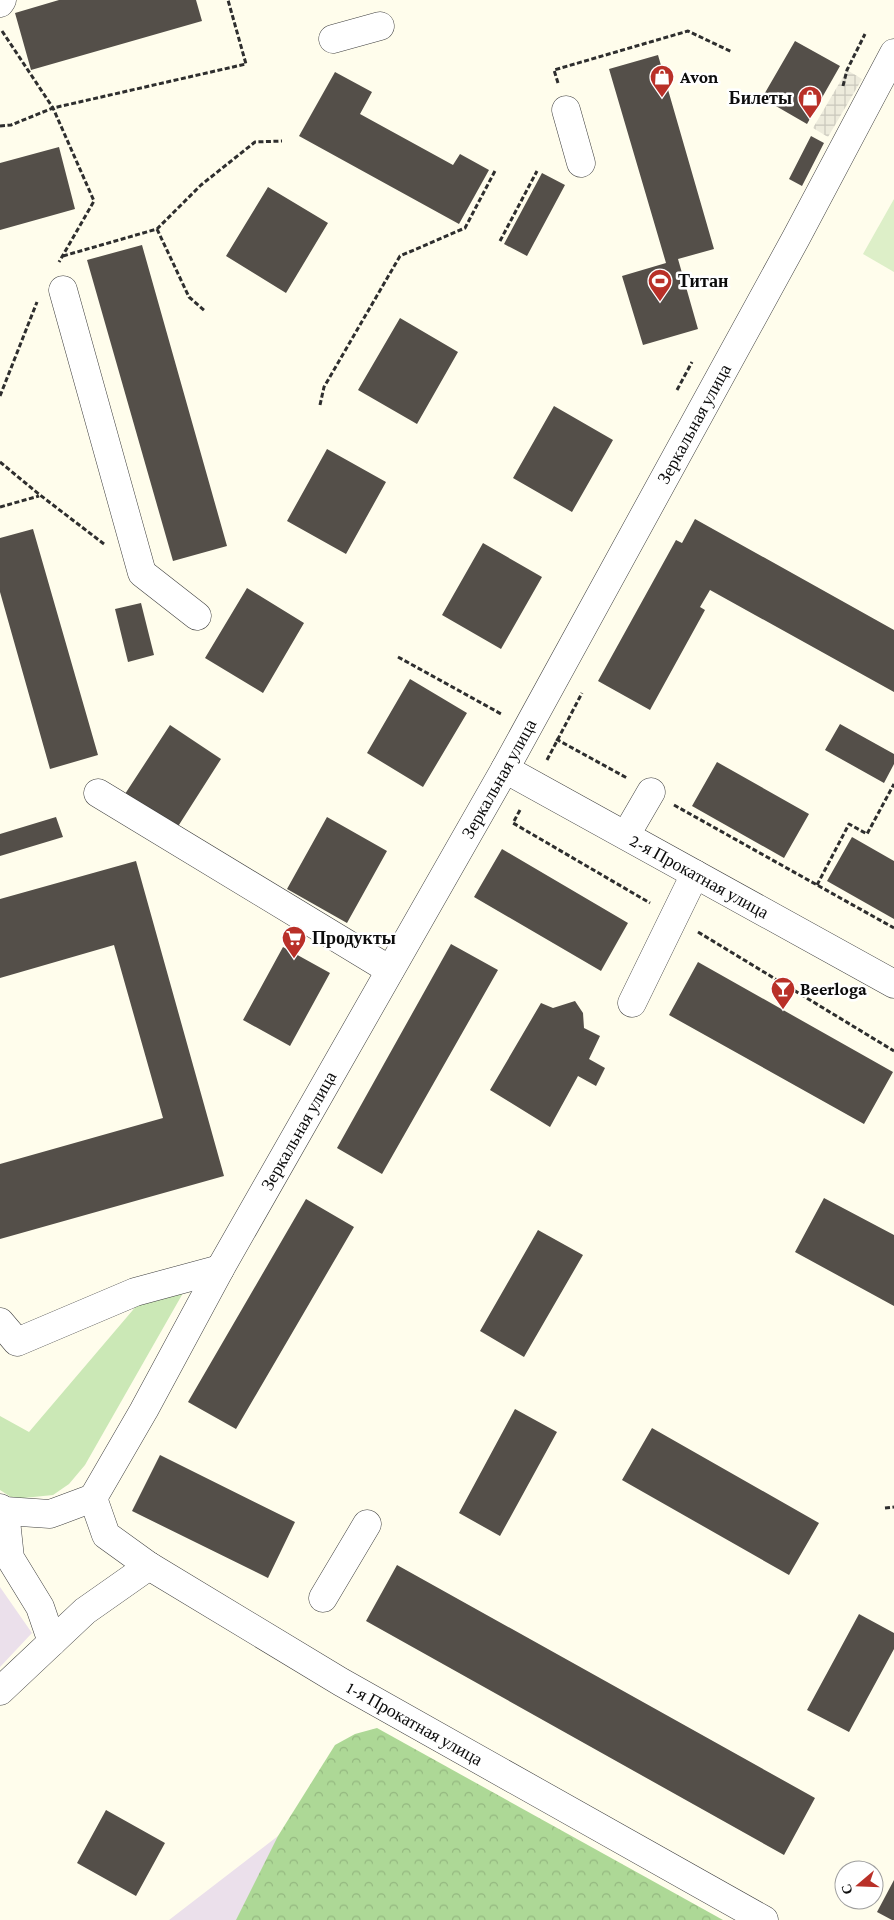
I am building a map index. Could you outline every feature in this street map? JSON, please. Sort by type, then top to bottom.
[{"type":"street","points":[[333,39],[380,26]]},
{"type":"street","name":"Зеркальная улица","points":[[93,1498],[144,1410],[220,1269],[527,728],[800,230],[894,53]]},
{"type":"street","points":[[566,110],[582,164]]},
{"type":"street","points":[[53,284],[142,573],[197,616]]},
{"type":"street","name":"2-я Прокатная улица","points":[[504,769],[894,984]]},
{"type":"street","points":[[626,835],[651,792]]},
{"type":"street","points":[[98,793],[390,970]]},
{"type":"street","points":[[632,1003],[695,874]]},
{"type":"street","points":[[0,1322],[17,1342],[135,1292],[220,1269]]},
{"type":"street","points":[[52,1642],[40,1607],[10,1558],[2,1510],[50,1514],[93,1498]]},
{"type":"street","name":"1-я Прокатная улица","points":[[93,1498],[106,1534],[149,1566],[341,1682],[764,1920]]},
{"type":"street","points":[[323,1598],[367,1524]]},
{"type":"street","points":[[0,1691],[85,1611],[149,1566]]},
{"type":"path","points":[[0,126],[11,124],[53,108],[246,64],[228,0]]},
{"type":"path","points":[[0,29],[53,108],[94,201],[62,256],[53,284],[0,396]]},
{"type":"path","points":[[566,110],[554,70],[688,31],[732,52]]},
{"type":"path","points":[[62,256],[157,230],[201,184],[255,142],[282,142]]},
{"type":"path","points":[[320,405],[324,387],[400,256],[464,228],[496,169]]},
{"type":"path","points":[[500,241],[537,170]]},
{"type":"path","points":[[157,230],[189,298],[205,311]]},
{"type":"path","points":[[0,462],[142,573]]},
{"type":"path","points":[[0,507],[40,495]]},
{"type":"path","points":[[398,656],[527,728],[558,739],[894,928]]},
{"type":"path","points":[[817,885],[849,824],[867,834],[894,784]]},
{"type":"path","points":[[885,1508],[894,1507]]},
{"type":"shaded area","points":[[847,70],[862,79],[828,137],[813,128]]},
{"type":"shaded area","points":[[0,1587],[32,1633],[0,1667]]},
{"type":"shaded area","points":[[278,1836],[423,1920],[169,1920]]},
{"type":"green space","points":[[894,199],[894,272],[863,254]]},
{"type":"green space","points":[[199,1265],[85,1465],[69,1484],[53,1495],[14,1499],[0,1490],[0,1416],[29,1432],[138,1304]]},
{"type":"green space","points":[[377,1728],[723,1920],[236,1920],[278,1836],[335,1745],[355,1734]]},
{"type":"building","points":[[59,0],[196,0],[202,21],[31,70],[15,13]]},
{"type":"building","points":[[795,41],[840,66],[807,124],[762,98]]},
{"type":"building","points":[[658,55],[714,249],[678,259],[698,329],[643,345],[622,276],[666,263],[609,69]]},
{"type":"building","points":[[335,72],[372,92],[360,114],[453,165],[460,154],[489,170],[459,224],[299,136]]},
{"type":"building","points":[[811,136],[824,143],[802,186],[789,179]]},
{"type":"building","points":[[59,147],[75,209],[0,230],[0,163]]},
{"type":"building","points":[[542,173],[565,185],[527,256],[504,244]]},
{"type":"building","points":[[268,187],[328,223],[286,293],[226,256]]},
{"type":"building","points":[[142,245],[227,546],[173,561],[87,260]]},
{"type":"building","points":[[400,318],[458,352],[417,424],[358,390]]},
{"type":"building","points":[[554,406],[613,440],[572,512],[513,478]]},
{"type":"building","points":[[327,449],[386,482],[346,554],[287,521]]},
{"type":"building","points":[[695,519],[894,630],[894,692],[710,590],[700,607],[705,610],[650,710],[598,681],[676,540],[682,543]]},
{"type":"building","points":[[33,529],[98,755],[50,769],[0,592],[0,538]]},
{"type":"building","points":[[483,543],[542,577],[501,649],[442,615]]},
{"type":"building","points":[[247,588],[304,623],[263,693],[205,658]]},
{"type":"building","points":[[141,603],[154,655],[128,662],[115,609]]},
{"type":"building","points":[[410,679],[467,713],[423,787],[367,753]]},
{"type":"building","points":[[840,724],[894,754],[894,764],[884,783],[825,750]]},
{"type":"building","points":[[170,725],[221,759],[177,828],[125,794]]},
{"type":"building","points":[[717,762],[809,814],[784,858],[692,806]]},
{"type":"building","points":[[56,817],[63,837],[0,856],[0,834]]},
{"type":"building","points":[[327,817],[387,851],[347,923],[287,889]]},
{"type":"building","points":[[852,837],[894,861],[894,919],[827,881]]},
{"type":"building","points":[[502,849],[628,923],[601,971],[474,897]]},
{"type":"building","points":[[136,861],[224,1176],[0,1239],[0,1164],[163,1118],[114,945],[0,978],[0,899]]},
{"type":"building","points":[[451,944],[498,970],[382,1174],[337,1148]]},
{"type":"building","points":[[283,947],[330,973],[290,1046],[243,1020]]},
{"type":"building","points":[[698,962],[893,1072],[864,1124],[669,1015]]},
{"type":"building","points":[[575,1001],[583,1013],[584,1028],[600,1036],[589,1059],[605,1068],[596,1086],[578,1076],[550,1127],[490,1090],[541,1003],[553,1008]]},
{"type":"building","points":[[824,1198],[894,1235],[894,1306],[795,1252]]},
{"type":"building","points":[[306,1199],[354,1227],[236,1429],[188,1402]]},
{"type":"building","points":[[538,1230],[583,1255],[524,1357],[480,1331]]},
{"type":"building","points":[[515,1409],[557,1432],[500,1536],[459,1513]]},
{"type":"building","points":[[652,1428],[819,1523],[789,1575],[622,1480]]},
{"type":"building","points":[[160,1455],[295,1522],[268,1578],[132,1511]]},
{"type":"building","points":[[397,1565],[815,1798],[784,1855],[366,1621]]},
{"type":"building","points":[[859,1614],[894,1633],[894,1649],[849,1732],[807,1710]]},
{"type":"building","points":[[106,1810],[165,1843],[136,1896],[77,1863]]},
{"type":"building","points":[[894,1880],[894,1920],[877,1912],[878,1910],[884,1910],[884,1899]]},
{"type":"place","name":"Avon","points":[[662,98]]},
{"type":"place","name":"Билеты","points":[[810,119]]},
{"type":"place","name":"Титан","points":[[660,302]]},
{"type":"place","name":"Продукты","points":[[294,959]]},
{"type":"place","name":"Beerloga","points":[[783,1010]]}]
